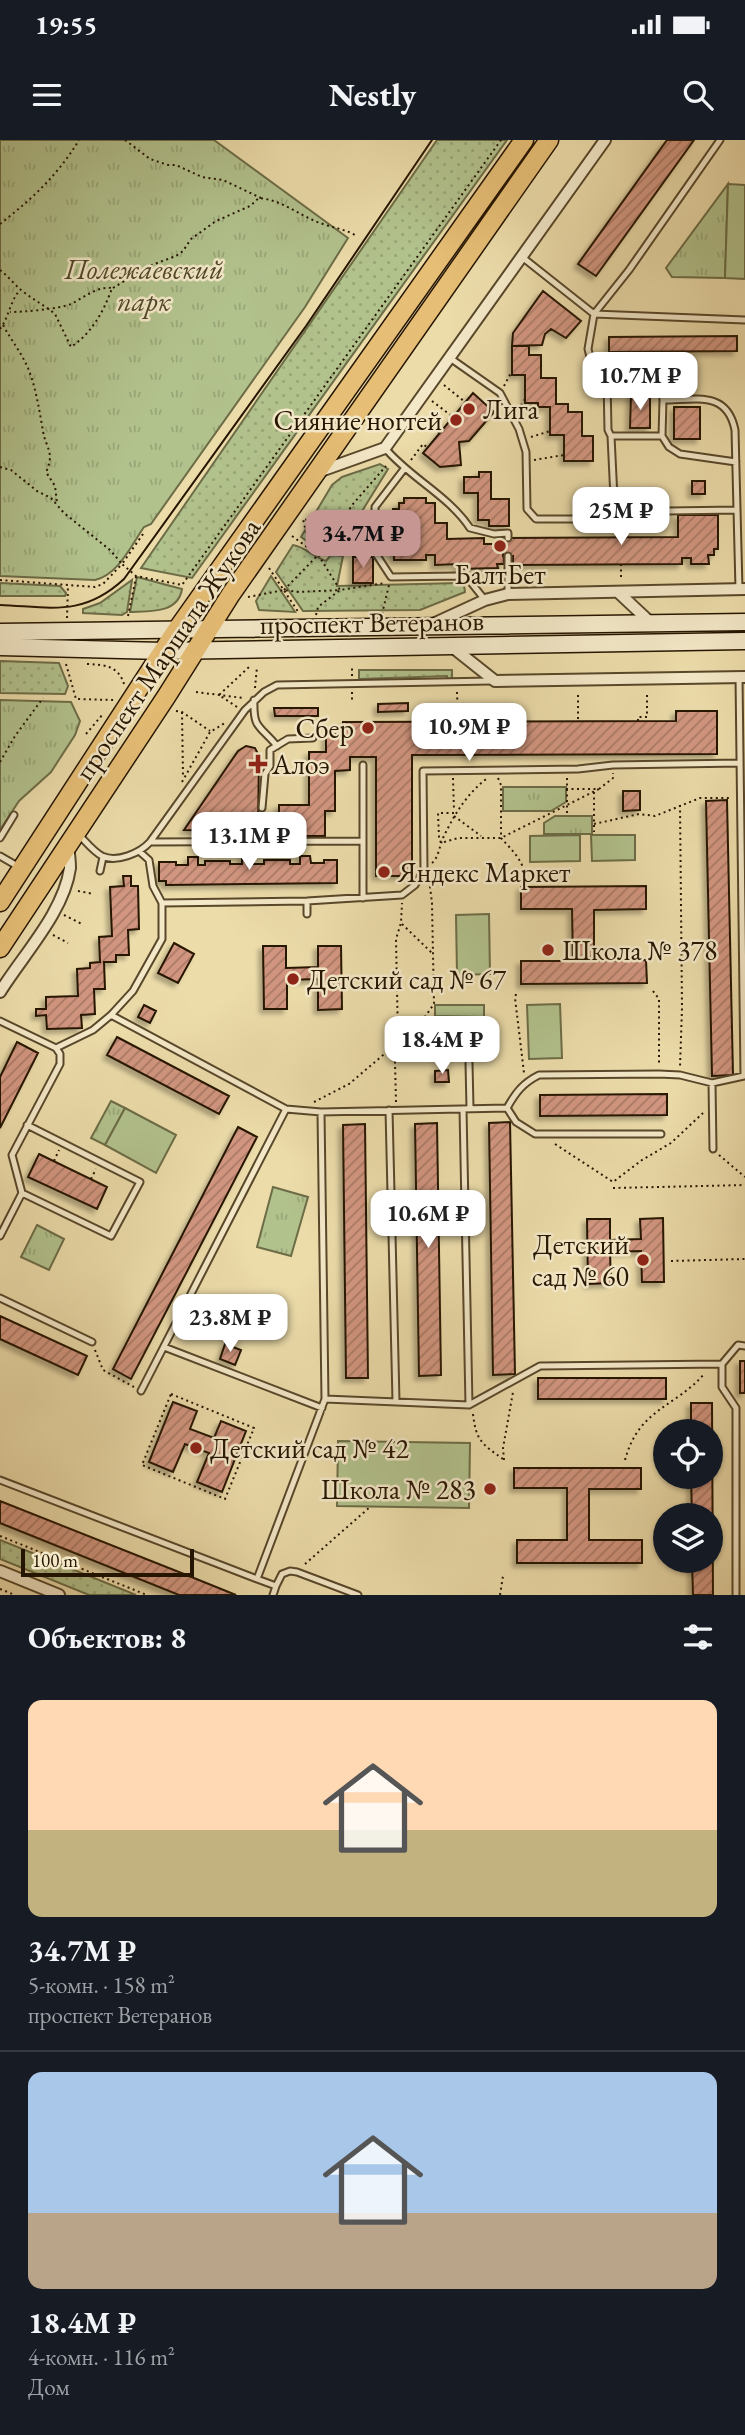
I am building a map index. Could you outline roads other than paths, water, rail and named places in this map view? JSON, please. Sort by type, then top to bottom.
[{"type":"main road","name":"проспект Маршала Жукова","points":[[0,902],[176,631],[524,140]]},
{"type":"main road","name":"проспект Маршала Жукова","points":[[0,948],[208,631],[549,140]]},
{"type":"main road","name":"проспект Ветеранов","points":[[0,632],[745,622]]},
{"type":"main road","name":"проспект Ветеранов","points":[[0,647],[196,651],[745,641]]},
{"type":"street","points":[[318,472],[384,447],[605,140]]},
{"type":"street","points":[[429,626],[485,600],[508,594],[742,589]]},
{"type":"street","points":[[619,593],[651,624]]},
{"type":"street","points":[[451,646],[495,681],[742,677]]},
{"type":"street","points":[[0,992],[46,926],[58,902],[70,867],[72,837]]},
{"type":"street","points":[[0,1572],[59,1595]]},
{"type":"lane","points":[[720,140],[629,270],[594,314],[589,349],[591,361],[607,381],[654,380],[662,387],[662,436],[669,447],[680,454],[736,462]]},
{"type":"lane","points":[[522,257],[594,314],[745,320]]},
{"type":"lane","points":[[450,358],[500,393],[514,417],[523,440],[527,509],[536,519],[659,519],[668,511],[737,510]]},
{"type":"lane","points":[[607,381],[615,519],[621,537]]},
{"type":"lane","points":[[663,400],[707,400],[723,404],[732,416],[735,430],[737,510],[741,525],[742,589]]},
{"type":"lane","points":[[611,436],[662,436]]},
{"type":"lane","points":[[384,447],[404,469],[457,509],[470,528],[494,534],[508,533],[508,538]]},
{"type":"lane","points":[[404,469],[375,507],[376,554],[391,577],[458,576],[469,580],[485,600]]},
{"type":"lane","points":[[508,556],[508,594]]},
{"type":"lane","points":[[507,1108],[517,1090],[526,1081],[539,1075],[680,1074],[712,1083],[745,1076],[740,798],[742,677]]},
{"type":"lane","points":[[72,837],[103,857],[117,858],[140,852],[254,700],[277,685],[495,681]]},
{"type":"lane","points":[[254,700],[253,718],[277,746]]},
{"type":"lane","points":[[262,808],[265,774],[270,766],[270,750],[288,738],[313,738]]},
{"type":"lane","points":[[162,903],[307,901],[402,895],[415,885],[424,870],[423,771],[568,769],[613,765],[740,762]]},
{"type":"lane","points":[[363,765],[363,898]]},
{"type":"lane","points":[[0,838],[14,815]]},
{"type":"lane","points":[[150,842],[363,841]]},
{"type":"lane","points":[[56,1048],[93,1030],[111,1015],[133,991],[162,939],[162,903],[153,886],[149,860],[140,852]]},
{"type":"lane","points":[[0,856],[21,869]]},
{"type":"lane","points":[[100,871],[103,857]]},
{"type":"lane","points":[[307,901],[307,914]]},
{"type":"lane","points":[[111,1015],[286,1109],[321,1112],[507,1108]]},
{"type":"lane","points":[[0,1021],[56,1048],[60,1054],[60,1064],[12,1155],[22,1193],[0,1236]]},
{"type":"lane","points":[[469,1063],[470,1108]]},
{"type":"lane","points":[[712,1083],[713,1149]]},
{"type":"lane","points":[[507,1108],[516,1122],[526,1130],[546,1135],[661,1134]]},
{"type":"lane","points":[[141,1391],[286,1109]]},
{"type":"lane","points":[[463,1109],[469,1405]]},
{"type":"lane","points":[[389,1110],[396,1401]]},
{"type":"lane","points":[[257,1579],[325,1399],[321,1112]]},
{"type":"lane","points":[[22,1193],[111,1236],[140,1182],[26,1125]]},
{"type":"lane","points":[[0,1298],[92,1342]]},
{"type":"lane","points":[[736,1595],[736,1408],[722,1387],[722,1364],[738,1345],[745,1346]]},
{"type":"lane","points":[[164,1348],[322,1408]]},
{"type":"lane","points":[[325,1399],[469,1405],[540,1366],[722,1364]]},
{"type":"lane","points":[[736,1420],[745,1420]]},
{"type":"lane","points":[[0,1480],[276,1586]]},
{"type":"lane","points":[[273,1595],[282,1574],[289,1571],[358,1595]]},
{"type":"tram line","points":[[0,605],[66,607],[94,599],[124,579],[306,326],[432,140]]},
{"type":"place","name":"Лига","points":[[469,409]]},
{"type":"place","name":"Сияние ногтей","points":[[456,420]]},
{"type":"place","name":"БалтБет","points":[[500,546]]},
{"type":"place","name":"Сбер","points":[[368,728]]},
{"type":"place","name":"Алоэ","points":[[258,764]]},
{"type":"place","name":"Яндекс Маркет","points":[[384,872]]},
{"type":"place","name":"Школа № 378","points":[[548,950]]},
{"type":"place","name":"Детский сад № 67","points":[[293,979]]},
{"type":"place","name":"Детский сад № 60","points":[[643,1260]]},
{"type":"place","name":"Детский сад № 42","points":[[196,1448]]},
{"type":"place","name":"Школа № 283","points":[[490,1489]]},
{"type":"park label","name":"Полежаевский парк","points":[[144,285]]}]
